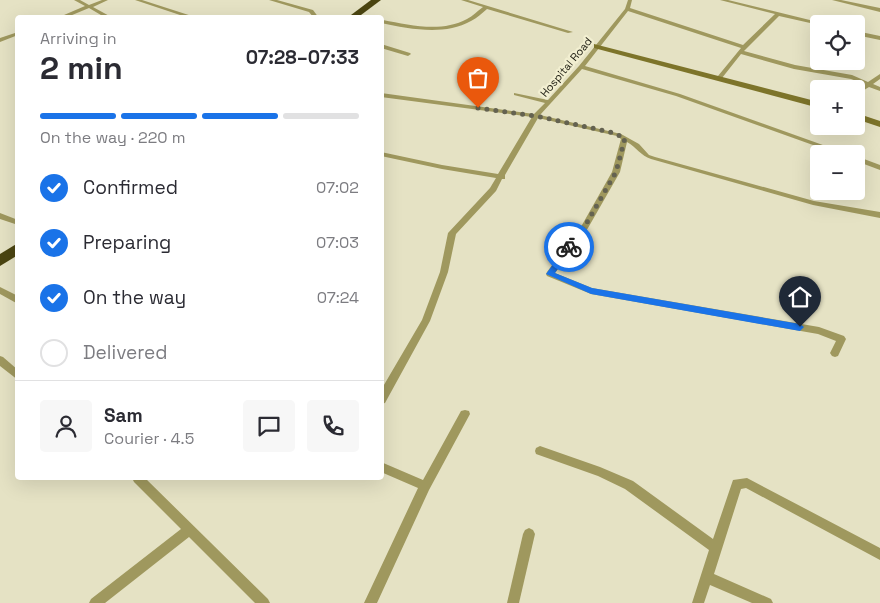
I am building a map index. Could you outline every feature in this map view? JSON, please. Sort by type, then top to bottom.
[{"type":"highway","points":[[355,15],[377,0]]},
{"type":"highway","points":[[365,15],[387,0]]},
{"type":"highway","points":[[0,251],[15,242]]},
{"type":"highway","points":[[0,261],[15,250]]},
{"type":"street","points":[[76,0],[106,15]]},
{"type":"street","points":[[66,15],[106,0]]},
{"type":"street","points":[[137,0],[186,15]]},
{"type":"street","points":[[271,0],[311,11],[314,15]]},
{"type":"street","points":[[464,0],[570,32]]},
{"type":"street","points":[[384,22],[424,29],[445,28],[469,21],[494,0]]},
{"type":"street","name":"Hospital Road","points":[[384,95],[536,116],[581,67],[627,9],[630,0]]},
{"type":"street","points":[[722,0],[810,22]]},
{"type":"street","points":[[834,0],[880,10]]},
{"type":"street","points":[[627,9],[794,67],[852,77],[880,89]]},
{"type":"street","points":[[720,77],[742,49],[778,14]]},
{"type":"street","points":[[0,40],[15,34]]},
{"type":"street","points":[[865,35],[880,38]]},
{"type":"street","points":[[597,46],[656,63],[720,77],[810,102]]},
{"type":"street","points":[[384,47],[408,54]]},
{"type":"street","points":[[581,67],[678,95],[820,145]]},
{"type":"street","points":[[865,86],[880,76]]},
{"type":"street","points":[[516,94],[550,102]]},
{"type":"street","points":[[384,395],[426,321],[444,272],[452,232],[502,177],[536,116],[610,132],[637,145],[647,156],[652,158],[813,203],[880,215]]},
{"type":"street","points":[[865,119],[880,124]]},
{"type":"street","points":[[625,138],[616,172],[585,226],[550,274],[591,291],[819,331],[841,339],[835,353]]},
{"type":"street","points":[[384,155],[502,177]]},
{"type":"street","points":[[865,162],[880,168]]},
{"type":"street","points":[[0,216],[15,222]]},
{"type":"street","points":[[0,290],[15,299]]},
{"type":"street","points":[[0,360],[15,373]]},
{"type":"street","points":[[370,603],[425,486],[465,414]]},
{"type":"street","points":[[540,451],[600,472],[629,485],[715,547]]},
{"type":"street","points":[[384,468],[425,486]]},
{"type":"street","points":[[140,480],[264,603]]},
{"type":"street","points":[[698,603],[708,578],[715,547],[737,484],[742,482],[747,482],[880,554]]},
{"type":"street","points":[[95,603],[189,530]]},
{"type":"street","points":[[514,603],[530,534]]},
{"type":"street","points":[[708,578],[767,603]]},
{"type":"way so far","points":[[478,108],[536,116],[610,132],[625,138],[616,172],[585,226],[569,247]]},
{"type":"route","points":[[569,247],[550,274],[591,291],[800,327]]}]
